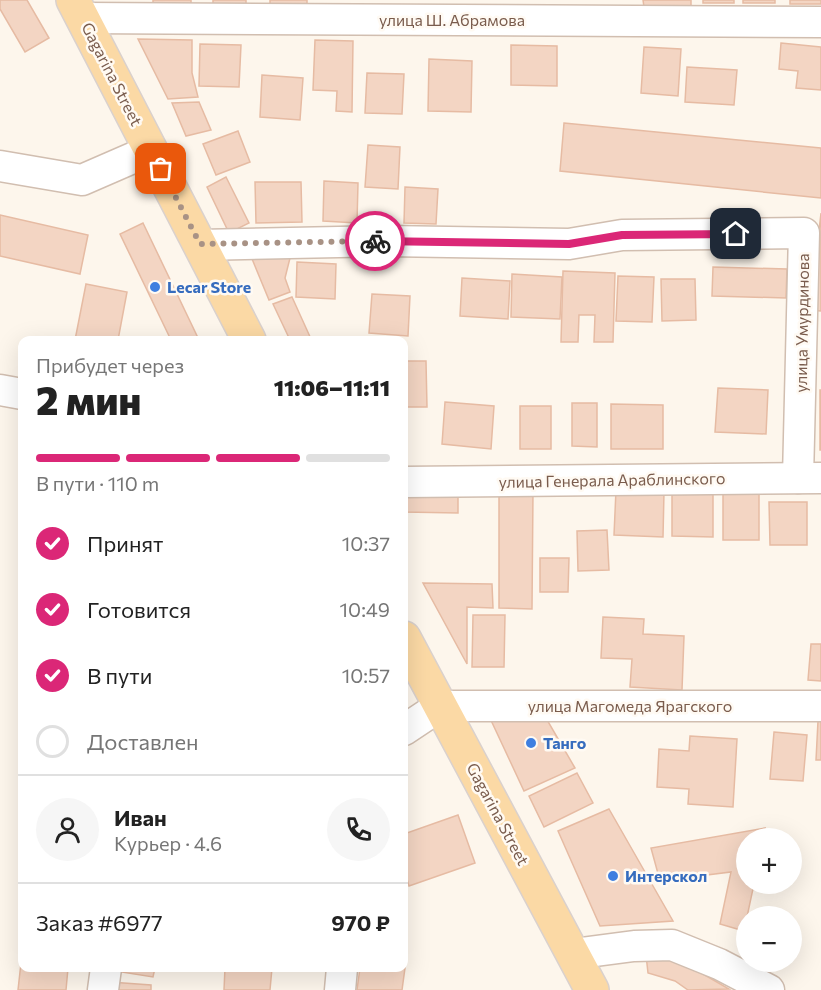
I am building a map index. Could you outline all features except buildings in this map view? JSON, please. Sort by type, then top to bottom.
[{"type":"main road","name":"Gagarina Street","points":[[78,9],[247,336]]},
{"type":"main road","name":"Gagarina Street","points":[[408,646],[592,990]]},
{"type":"street","name":"улица Ш. Абрамова","points":[[78,9],[821,22]]},
{"type":"street","points":[[0,166],[82,180],[151,150]]},
{"type":"street","name":"улица Умурдинова","points":[[200,244],[387,241],[569,244],[622,235],[804,233],[810,478]]},
{"type":"street","points":[[0,390],[18,393]]},
{"type":"street","name":"улица Генерала Араблинского","points":[[408,482],[810,478]]},
{"type":"street","points":[[408,727],[440,706]]},
{"type":"street","name":"улица Магомеда Ярагского","points":[[440,706],[821,706]]},
{"type":"street","points":[[573,954],[634,946],[672,945],[719,964],[769,990]]},
{"type":"street","points":[[103,990],[105,972]]},
{"type":"street","points":[[340,990],[342,972]]},
{"type":"way so far","points":[[161,169],[200,244],[375,241]]},
{"type":"place","name":"Lecar Store","points":[[155,287]]},
{"type":"place","name":"Танго","points":[[531,743]]},
{"type":"place","name":"Интерскол","points":[[613,876]]},
{"type":"route","points":[[375,241],[569,244],[622,235],[736,234]]}]
